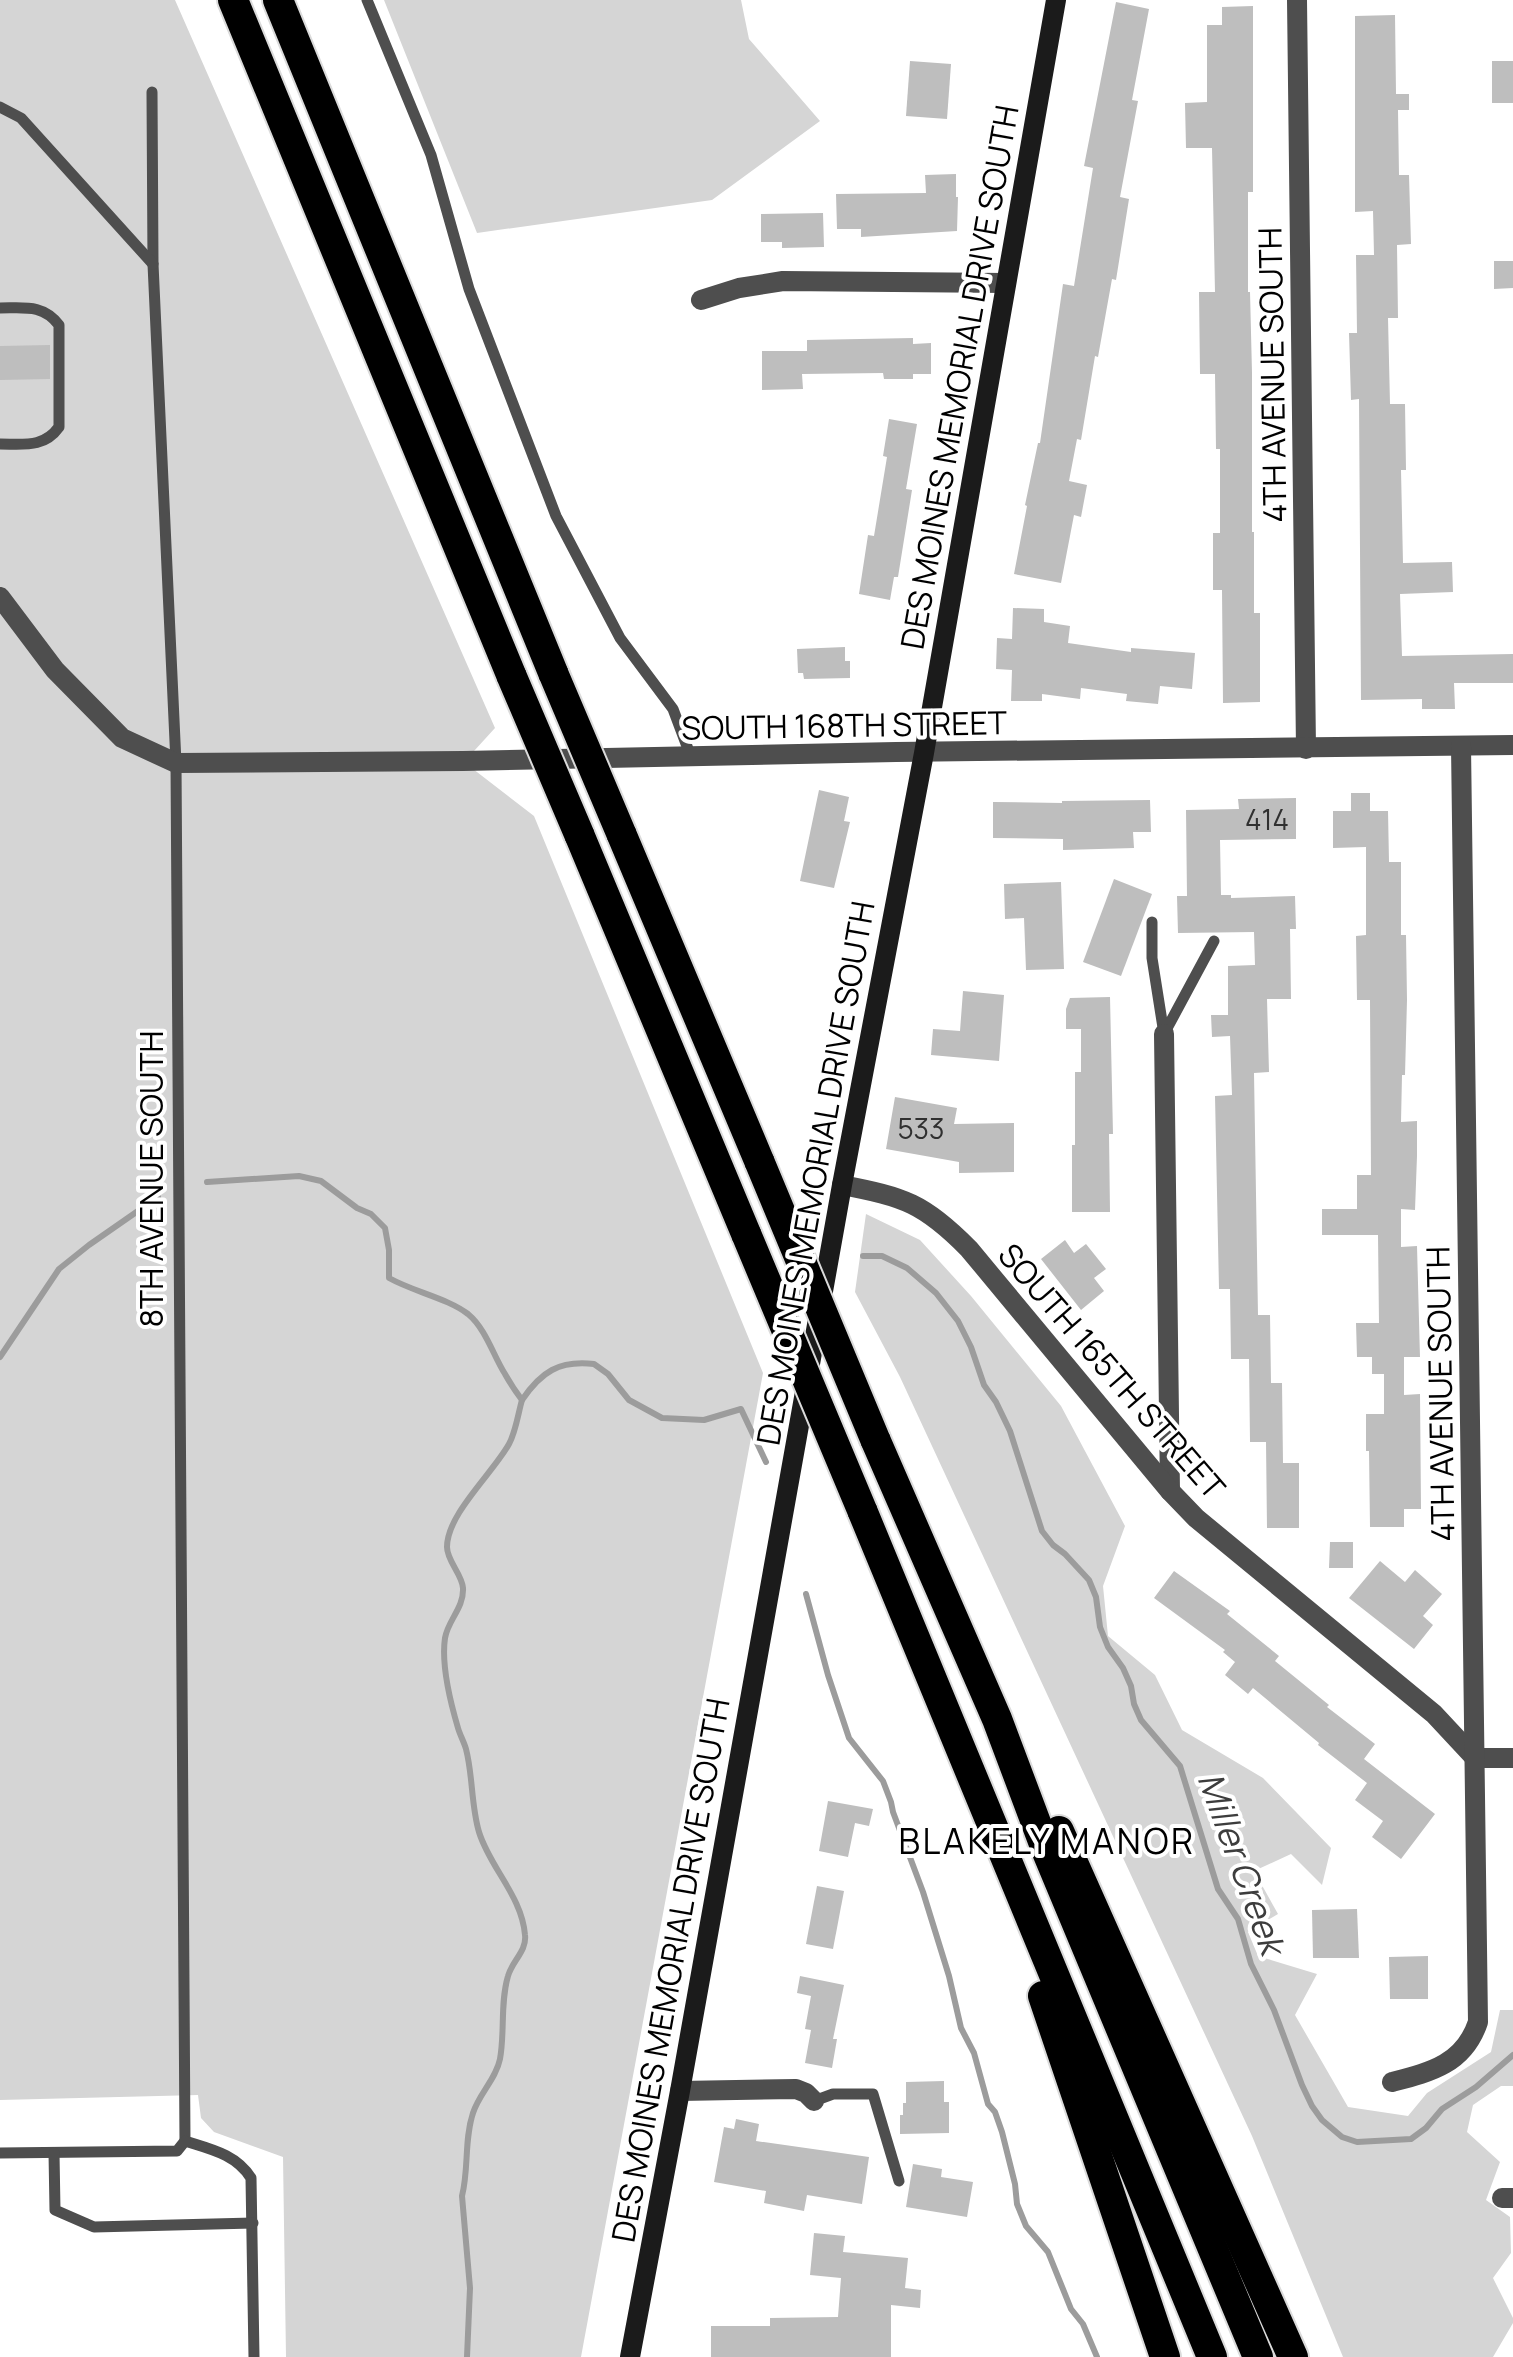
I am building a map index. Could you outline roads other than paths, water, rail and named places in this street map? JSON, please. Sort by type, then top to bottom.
[{"type":"highway","points":[[233,0],[1212,2357]]},
{"type":"highway","points":[[278,0],[554,675],[997,1719],[1047,1852],[1258,2357]]},
{"type":"highway","points":[[997,1719],[1043,1794],[1293,2357]]},
{"type":"highway","points":[[1037,1934],[1042,1993],[1165,2357]]},
{"type":"main road","name":"DES MOINES MEMORIAL DRIVE SOUTH","points":[[630,2357],[924,753],[1056,0]]},
{"type":"street","name":"4TH AVENUE SOUTH","points":[[1298,0],[1306,748]]},
{"type":"street","points":[[701,300],[739,288],[782,282],[1006,283]]},
{"type":"street","points":[[0,597],[55,670],[122,738],[176,763]]},
{"type":"street","name":"SOUTH 168TH STREET","points":[[176,763],[463,762],[1513,744]]},
{"type":"street","name":"4TH AVENUE SOUTH","points":[[1392,2082],[1430,2073],[1455,2057],[1472,2040],[1478,2022],[1461,746]]},
{"type":"street","points":[[1164,1034],[1170,1491]]},
{"type":"street","name":"SOUTH 165TH STREET","points":[[842,1184],[892,1195],[924,1209],[945,1225],[1196,1518],[1434,1714],[1475,1758]]},
{"type":"street","points":[[1475,1758],[1513,1758]]},
{"type":"street","points":[[680,2091],[796,2089],[814,2101]]},
{"type":"lane","points":[[368,0],[431,155],[469,289],[556,516],[620,638],[673,710],[691,757]]},
{"type":"lane","name":"8TH AVENUE SOUTH","points":[[152,92],[153,264],[176,763],[186,2140]]},
{"type":"lane","points":[[0,108],[21,118],[153,264]]},
{"type":"lane","points":[[0,308],[38,308],[50,314],[58,325],[60,426],[42,443],[0,444]]},
{"type":"lane","points":[[1152,922],[1152,958],[1164,1034]]},
{"type":"lane","points":[[1164,1034],[1214,941]]},
{"type":"lane","points":[[814,2101],[833,2094],[873,2094],[899,2181]]},
{"type":"lane","points":[[0,2154],[177,2150],[186,2140],[238,2162],[252,2184],[254,2357]]},
{"type":"lane","points":[[54,2153],[56,2210],[94,2227],[253,2223]]},
{"type":"waterway","name":"Miller Creek","points":[[207,1182],[299,1176],[321,1181],[371,1214],[385,1228],[389,1278],[468,1314],[522,1400],[552,1370],[571,1364],[594,1364],[608,1374],[629,1400],[662,1418],[704,1420],[741,1409],[766,1462]]},
{"type":"waterway","name":"Miller Creek","points":[[0,1357],[59,1269],[158,1197]]},
{"type":"waterway","name":"Miller Creek","points":[[863,1256],[882,1256],[907,1268],[936,1293],[958,1321],[984,1385],[1010,1431],[1042,1531],[1089,1580],[1100,1627],[1131,1686],[1141,1720],[1180,1766],[1218,1889],[1238,1919],[1251,1964],[1274,2010],[1302,2085],[1322,2120],[1342,2137],[1357,2142],[1411,2139],[1442,2109],[1476,2087],[1513,2055]]},
{"type":"waterway","points":[[467,2357],[470,2288],[462,2196],[468,2134],[476,2106],[498,2066],[506,1986],[525,1935],[518,1908],[479,1832],[468,1759],[449,1695],[445,1638],[463,1588],[447,1547],[454,1521],[509,1444],[522,1400]]},
{"type":"waterway","points":[[806,1594],[849,1738],[883,1781],[923,1892],[961,2028],[1002,2132],[1017,2204],[1026,2226],[1048,2252],[1071,2309],[1083,2324],[1097,2357]]},
{"type":"district","name":"BLAKELY MANOR","points":[[1047,1841]]}]
